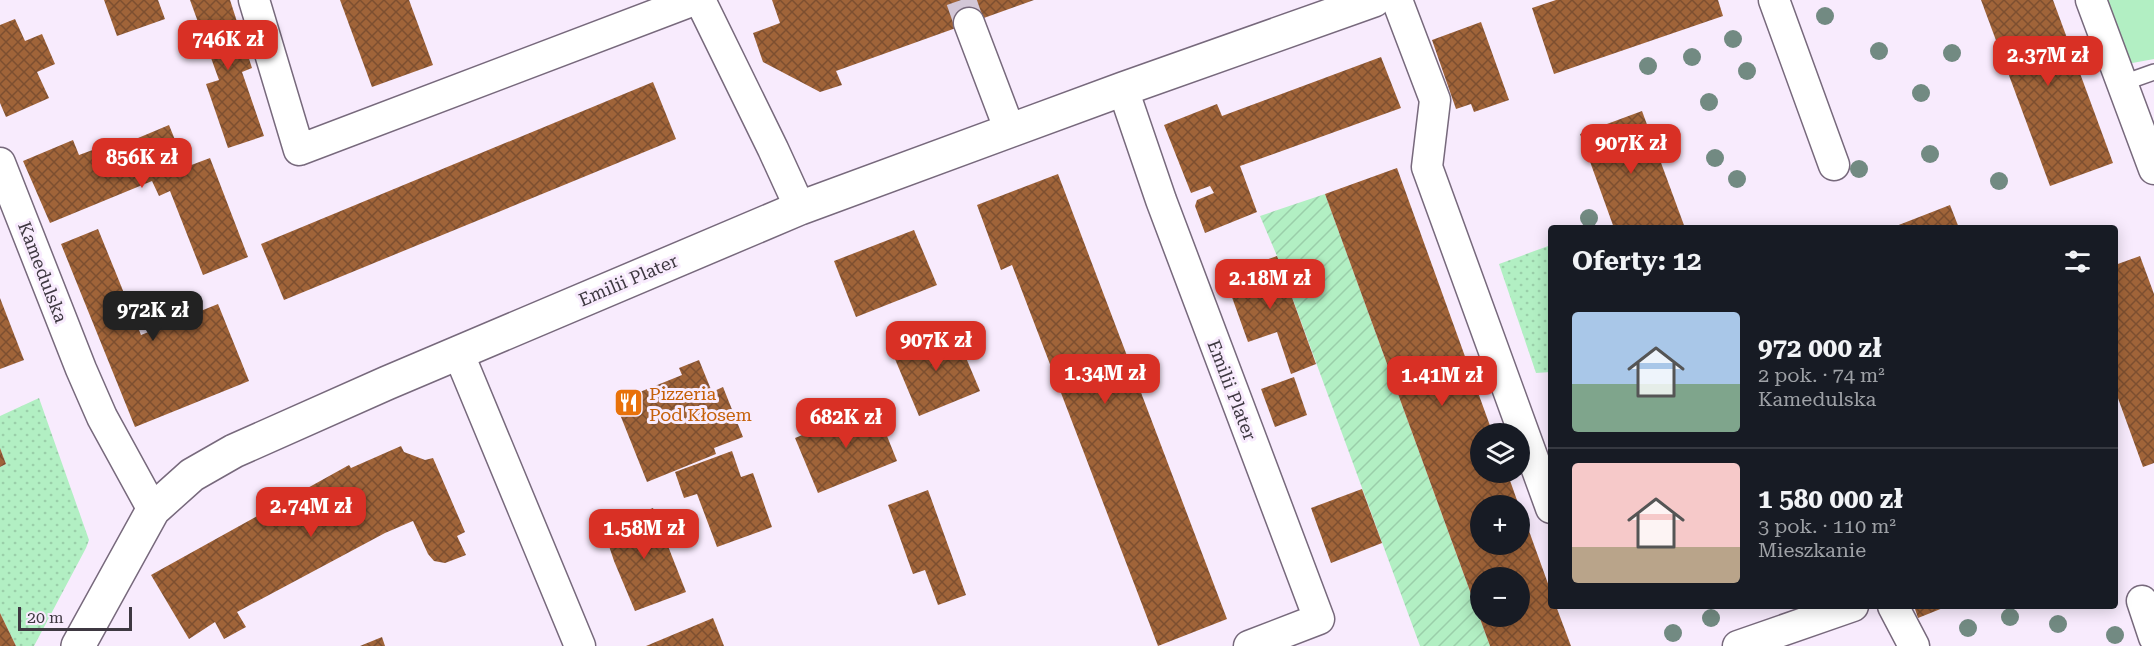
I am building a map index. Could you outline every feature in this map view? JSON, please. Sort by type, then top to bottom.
[{"type":"street","points":[[254,0],[299,150],[694,0]]},
{"type":"street","points":[[700,0],[800,208]]},
{"type":"street","name":"Emilii Plater","points":[[78,646],[153,510],[192,475],[234,451],[458,352],[800,208],[1123,89],[1374,0]]},
{"type":"street","points":[[1397,0],[1435,100],[1427,167],[1548,500]]},
{"type":"street","points":[[1774,0],[1833,165]]},
{"type":"street","points":[[2091,0],[2124,83],[2154,169]]},
{"type":"street","points":[[969,23],[1010,131]]},
{"type":"street","name":"Emilii Plater","points":[[1123,89],[1161,200],[1319,619],[1249,646]]},
{"type":"street","name":"Kamedulska","points":[[2,175],[102,417],[153,510]]},
{"type":"street","points":[[458,352],[580,646]]},
{"type":"street","points":[[2142,601],[2154,638]]},
{"type":"street","points":[[1738,646],[1844,609]]},
{"type":"street","points":[[1895,609],[1914,646]]},
{"type":"lane","points":[[2124,83],[2154,72]]},
{"type":"green space","points":[[2102,0],[2154,0],[2154,59],[2127,64]]},
{"type":"green space","points":[[1325,194],[1470,591],[1470,627],[1483,627],[1490,646],[1420,646],[1277,256],[1260,216]]},
{"type":"green space","points":[[1548,246],[1548,372],[1536,373],[1499,264]]},
{"type":"green space","points":[[39,398],[89,540],[34,646],[16,646],[0,613],[0,467],[6,464],[0,448],[0,416]]},
{"type":"building","points":[[104,0],[158,0],[165,19],[117,36]]},
{"type":"building","points":[[190,0],[230,0],[252,68],[242,72],[264,136],[228,148],[206,84],[219,80]]},
{"type":"building","points":[[340,0],[409,0],[433,65],[372,87]]},
{"type":"building","points":[[772,0],[1034,0],[836,71],[842,85],[820,92],[763,62],[753,33],[780,23]]},
{"type":"building","points":[[1556,0],[1718,0],[1723,16],[1554,74],[1532,8]]},
{"type":"building","points":[[1981,0],[2053,0],[2113,163],[2050,186]]},
{"type":"building","points":[[15,19],[25,41],[42,34],[55,64],[37,72],[49,98],[6,117],[0,103],[0,25]]},
{"type":"building","points":[[1481,22],[1509,100],[1474,112],[1471,104],[1456,109],[1432,40]]},
{"type":"building","points":[[1381,57],[1401,108],[1240,166],[1257,212],[1205,233],[1195,206],[1197,200],[1214,193],[1210,186],[1191,193],[1164,125],[1217,104],[1222,116]]},
{"type":"building","points":[[653,82],[676,139],[284,300],[261,244]]},
{"type":"building","points":[[1642,111],[1684,225],[1613,225],[1580,134]]},
{"type":"building","points":[[169,125],[186,167],[210,158],[248,257],[203,275],[170,191],[159,196],[152,181],[50,223],[23,161],[73,140],[79,155],[98,148],[100,154]]},
{"type":"building","points":[[1397,168],[1489,423],[1470,423],[1470,483],[1511,483],[1515,495],[1470,495],[1470,555],[1530,555],[1530,534],[1548,584],[1548,609],[1557,609],[1571,646],[1490,646],[1483,627],[1530,627],[1530,567],[1470,567],[1470,591],[1325,194]]},
{"type":"building","points":[[1058,174],[1227,619],[1158,646],[1012,265],[1001,270],[977,205]]},
{"type":"building","points":[[1950,205],[1958,225],[1899,225]]},
{"type":"building","points":[[98,229],[141,335],[218,304],[249,381],[135,427],[61,244]]},
{"type":"building","points":[[914,230],[937,285],[856,317],[834,261]]},
{"type":"building","points":[[1277,256],[1316,364],[1291,374],[1277,332],[1248,342],[1224,275]]},
{"type":"building","points":[[2140,256],[2154,294],[2154,463],[2143,467],[2118,398],[2118,264]]},
{"type":"building","points":[[0,298],[24,360],[0,369]]},
{"type":"building","points":[[953,327],[980,391],[919,416],[892,352]]},
{"type":"building","points":[[699,360],[712,392],[723,387],[743,437],[714,448],[716,454],[647,482],[615,402],[682,375],[679,368]]},
{"type":"building","points":[[1294,377],[1307,415],[1275,427],[1261,389]]},
{"type":"building","points":[[875,406],[897,461],[818,493],[795,438]]},
{"type":"building","points":[[401,446],[404,452],[425,460],[433,458],[465,532],[457,536],[466,555],[445,563],[434,561],[428,554],[413,521],[385,533],[237,612],[246,627],[224,639],[215,622],[189,639],[151,575],[349,465],[351,468]]},
{"type":"building","points":[[0,448],[6,464],[0,467]]},
{"type":"building","points":[[732,451],[741,477],[753,473],[772,527],[717,547],[697,494],[684,498],[675,472]]},
{"type":"building","points":[[1362,489],[1382,543],[1331,563],[1311,508]]},
{"type":"building","points":[[928,490],[966,595],[938,605],[925,570],[913,574],[888,505]]},
{"type":"building","points":[[653,508],[686,592],[635,611],[604,531],[605,526]]},
{"type":"building","points":[[1915,609],[1940,609],[1918,618]]},
{"type":"building","points":[[0,613],[16,646],[0,646]]},
{"type":"building","points":[[713,618],[724,646],[646,646]]},
{"type":"building","points":[[382,637],[385,646],[360,646]]},
{"type":"tunnel","points":[[961,0],[969,23]]},
{"type":"place","name":"Pizzeria Pod Kłosem","points":[[628,403]]}]
